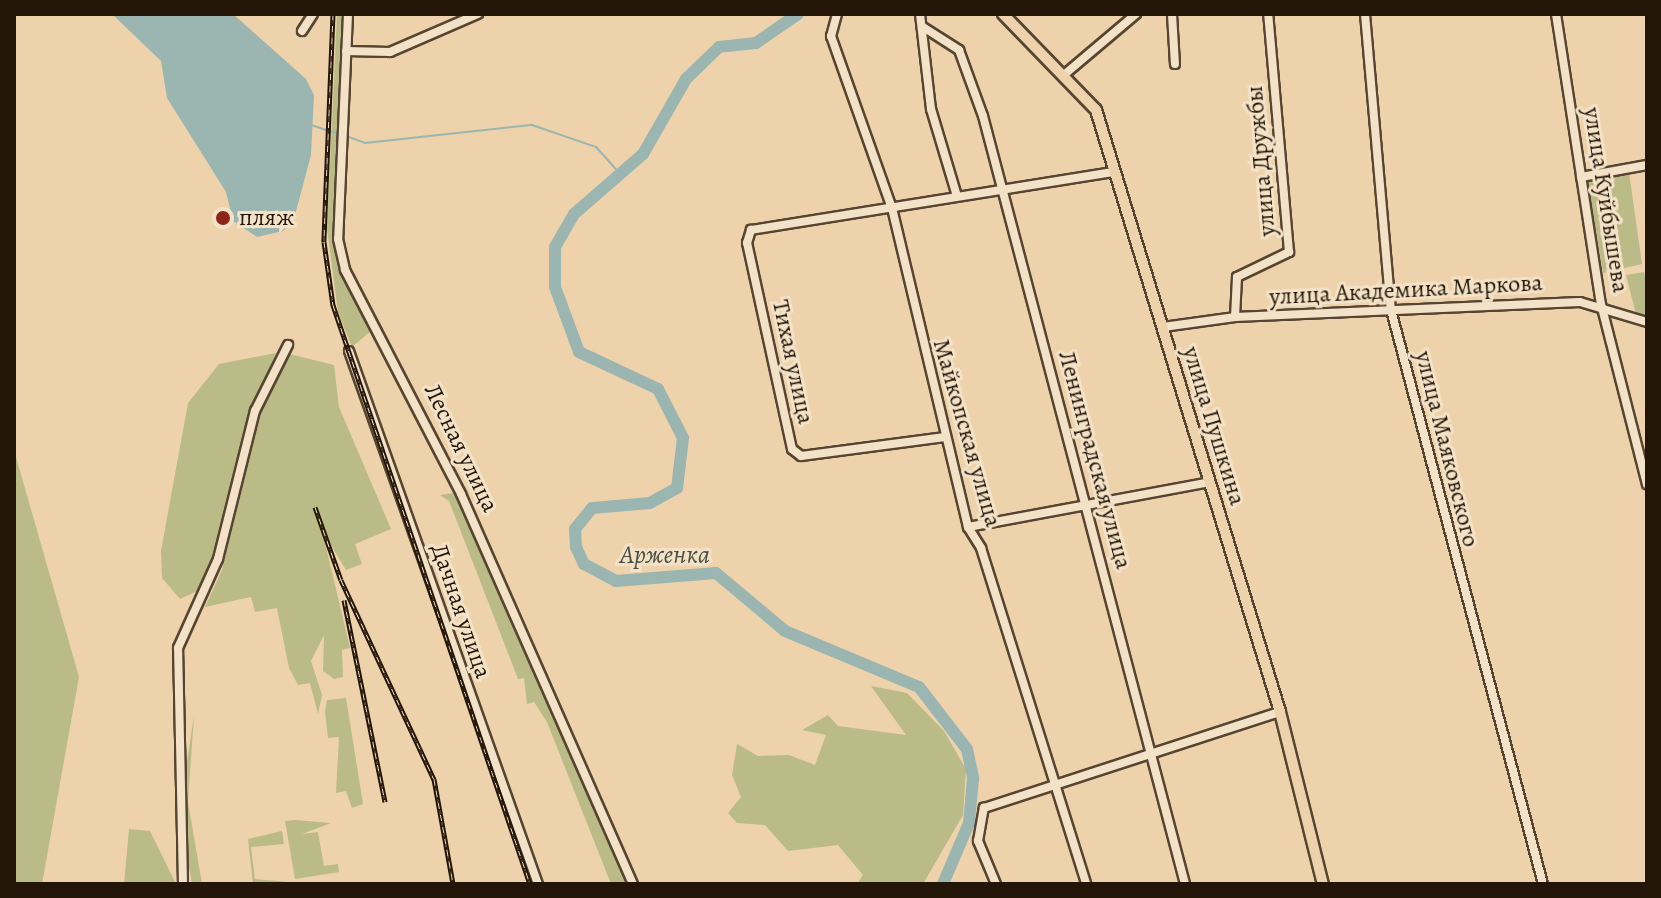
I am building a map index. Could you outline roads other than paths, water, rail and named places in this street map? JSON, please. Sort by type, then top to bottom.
[{"type":"main road","name":"улица Пушкина","points":[[1003,14],[1065,74],[1096,110],[1280,712],[1323,884]]},
{"type":"street","points":[[302,31],[313,14]]},
{"type":"street","name":"Лесная улица","points":[[348,14],[338,239],[345,270],[461,494],[633,884]]},
{"type":"street","points":[[346,51],[390,52],[478,14]]},
{"type":"street","name":"Майкопская улица","points":[[837,14],[831,36],[892,208],[968,527],[1086,884]]},
{"type":"street","points":[[920,14],[931,109],[957,196]]},
{"type":"street","points":[[1065,74],[1136,14]]},
{"type":"street","points":[[1172,14],[1175,64]]},
{"type":"street","name":"улица Дружбы","points":[[1235,317],[1237,277],[1289,252],[1268,14]]},
{"type":"street","name":"улица Маяковского","points":[[1365,14],[1391,310],[1543,884]]},
{"type":"street","name":"улица Куйбышева","points":[[1556,14],[1601,304],[1647,484]]},
{"type":"street","name":"Ленинградская улица","points":[[923,27],[959,50],[1003,191],[1185,884]]},
{"type":"street","points":[[1581,177],[1647,165]]},
{"type":"street","points":[[892,208],[1115,172]]},
{"type":"street","name":"Тихая улица","points":[[892,208],[751,230],[755,284],[792,449],[801,456],[945,437]]},
{"type":"street","name":"улица Академика Маркова","points":[[1163,327],[1235,317],[1601,304],[1647,322]]},
{"type":"street","points":[[183,884],[178,648],[218,559],[255,411],[288,345]]},
{"type":"street","name":"Дачная улица","points":[[349,351],[538,884]]},
{"type":"street","points":[[968,527],[1210,482]]},
{"type":"street","points":[[996,884],[978,841],[978,816],[992,804],[1280,712]]},
{"type":"water","points":[[112,14],[233,14],[306,79],[314,95],[311,155],[294,219],[283,231],[257,237],[233,221],[226,192],[167,98],[161,61]]},
{"type":"waterway","name":"Арженка","points":[[798,14],[756,43],[719,47],[686,79],[643,154],[574,214],[555,247],[555,287],[579,352],[658,389],[683,438],[677,488],[650,503],[592,508],[575,529],[576,547],[584,564],[616,581],[716,573],[785,631],[919,687],[967,749],[973,778],[969,823],[943,884]]},
{"type":"waterway","points":[[311,125],[339,134]]},
{"type":"waterway","points":[[346,136],[365,143],[532,125],[596,147],[620,174]]},
{"type":"railway","points":[[333,14],[324,242],[333,305],[530,884]]},
{"type":"railway","points":[[315,507],[341,580],[434,779],[453,884]]},
{"type":"railway","points":[[344,600],[385,802]]},
{"type":"place","name":"пляж","points":[[223,218]]}]
